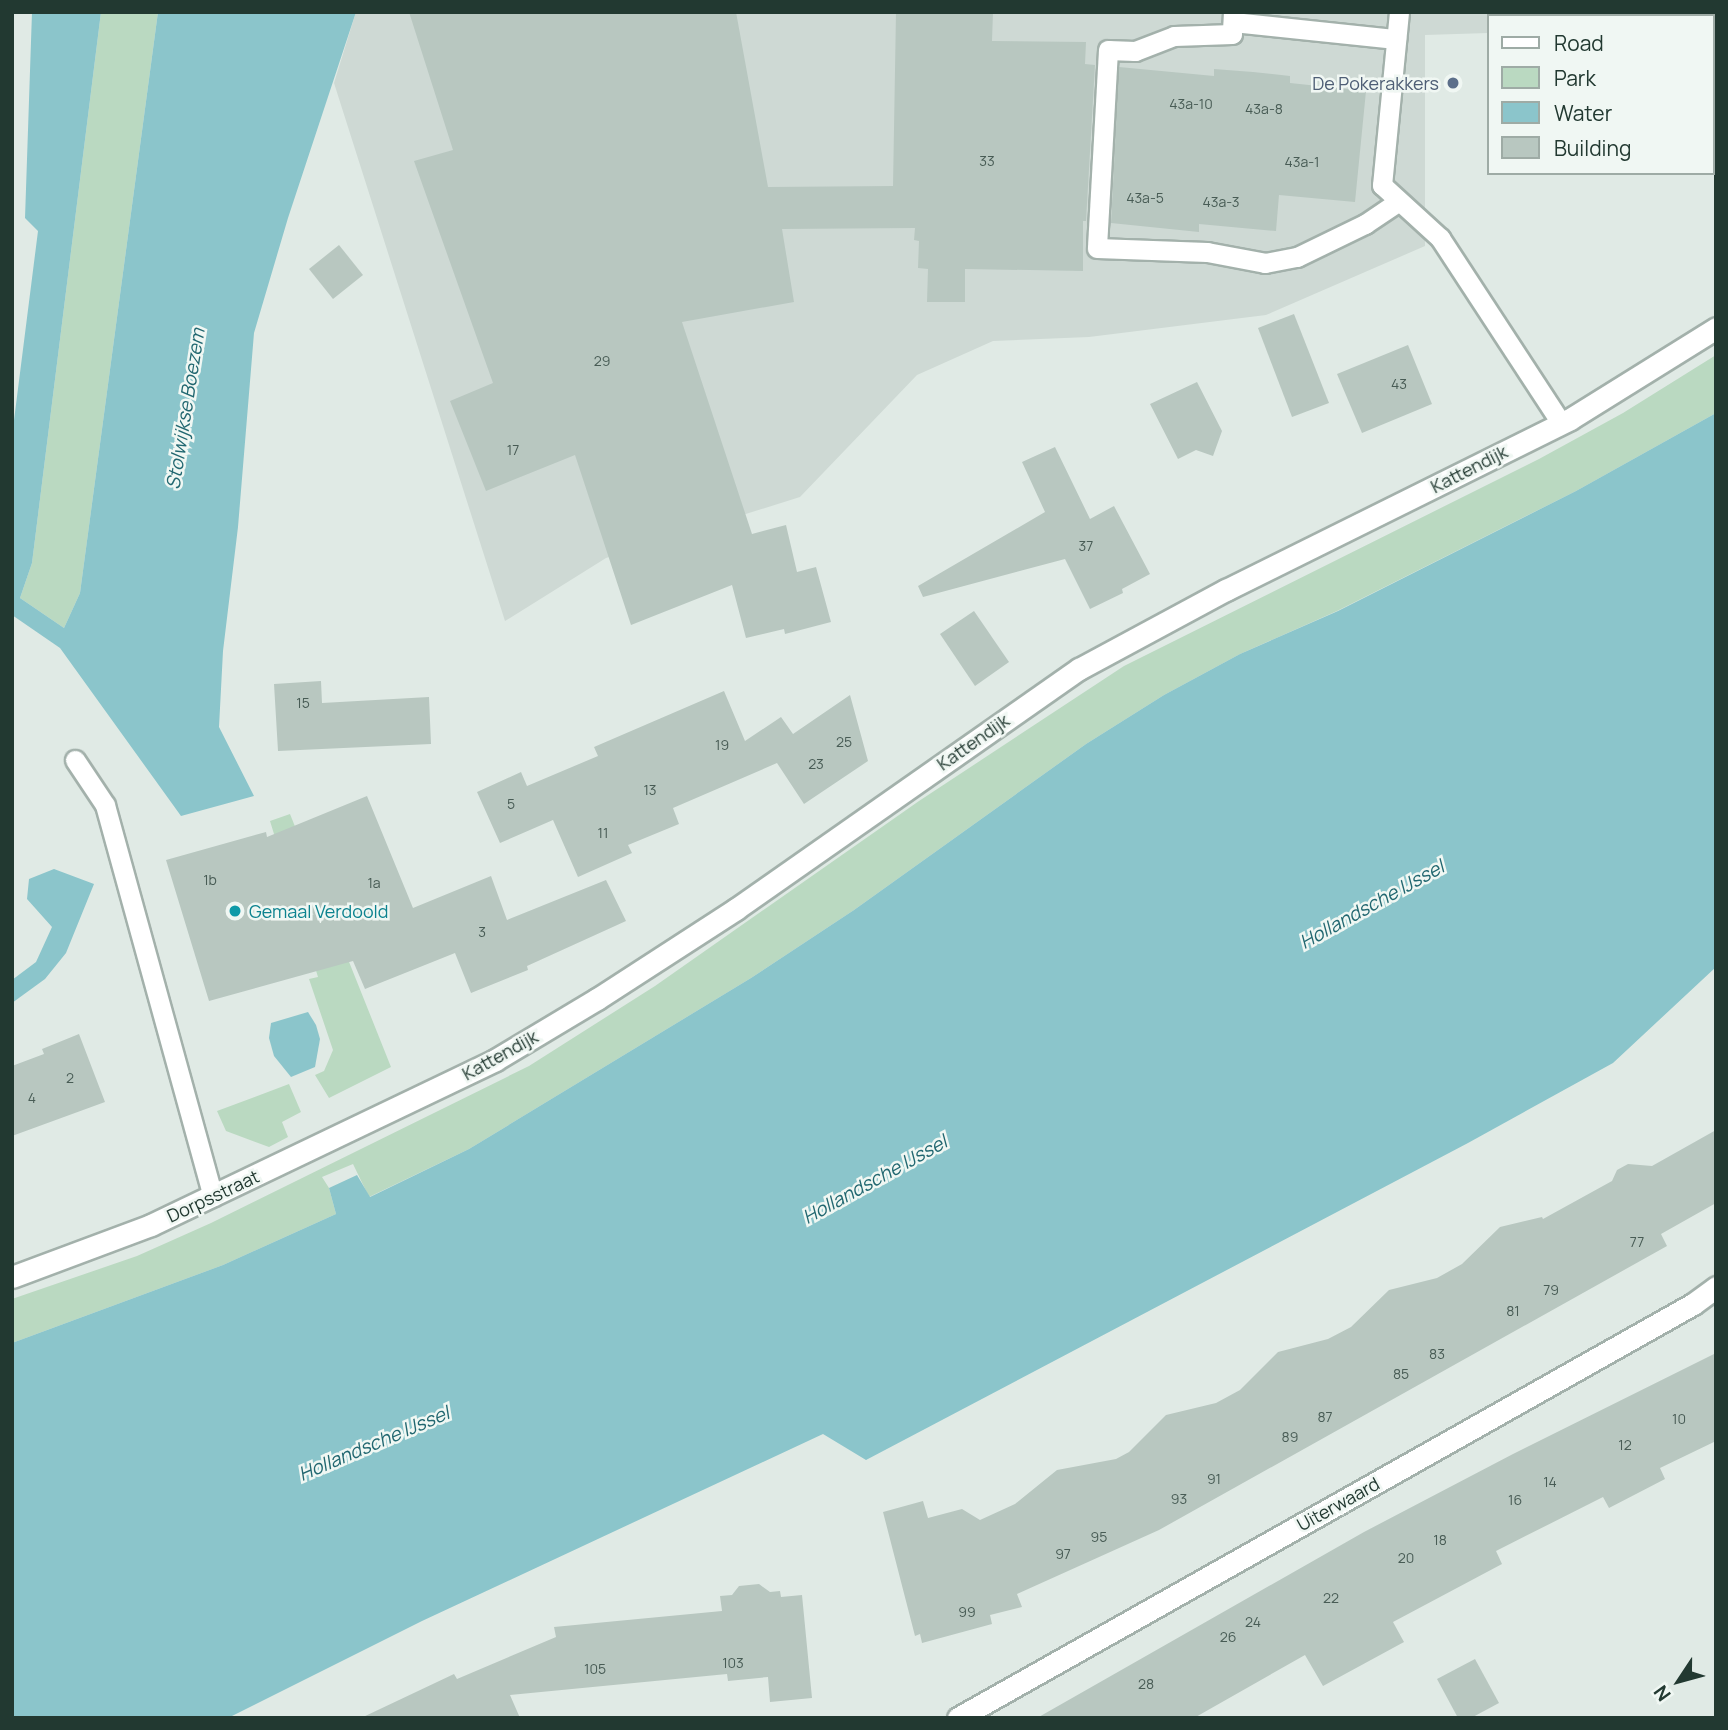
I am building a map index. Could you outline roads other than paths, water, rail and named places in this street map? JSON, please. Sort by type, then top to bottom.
[{"type":"street","name":"Kattendijk","points":[[409,1104],[495,1060],[597,999],[736,909],[1079,669],[1226,590],[1561,423],[1716,328]]},
{"type":"street","name":"Dorpsstraat","points":[[12,1277],[151,1225],[409,1104]]},
{"type":"street","name":"Uiterwaard","points":[[958,1718],[1693,1304],[1716,1287]]},
{"type":"lane","points":[[1399,12],[1382,185],[1440,238],[1561,423]]},
{"type":"lane","points":[[1396,39],[1233,17],[1232,34],[1174,36],[1135,51],[1108,50],[1097,248],[1207,252],[1265,264],[1297,257],[1365,224],[1399,201]]},
{"type":"lane","points":[[75,760],[105,805],[213,1196]]},
{"type":"water","name":"Stolwijkse Boezem","points":[[32,12],[101,12],[32,563],[20,598],[64,628],[80,593],[158,12],[356,12],[288,218],[254,333],[238,527],[223,651],[219,727],[254,796],[181,816],[60,648],[12,615],[12,436],[38,231],[25,218]]},
{"type":"water","name":"Hollandsche IJssel","points":[[1716,413],[1716,967],[1613,1063],[1468,1143],[866,1460],[823,1434],[422,1621],[228,1718],[12,1718],[12,1343],[223,1265],[336,1214],[329,1188],[357,1175],[370,1197],[469,1149],[751,978],[854,910],[1086,744],[1164,695],[1240,654],[1338,611],[1576,491]]},
{"type":"water","points":[[54,869],[94,884],[66,953],[45,979],[12,1003],[12,980],[36,962],[52,927],[27,899],[29,879]]},
{"type":"water","points":[[308,1012],[320,1039],[315,1067],[291,1077],[274,1056],[269,1038],[271,1023]]},
{"type":"place","name":"De Pokerakkers","points":[[1453,83]]},
{"type":"place","name":"Gemaal Verdoold","points":[[235,911]]}]
